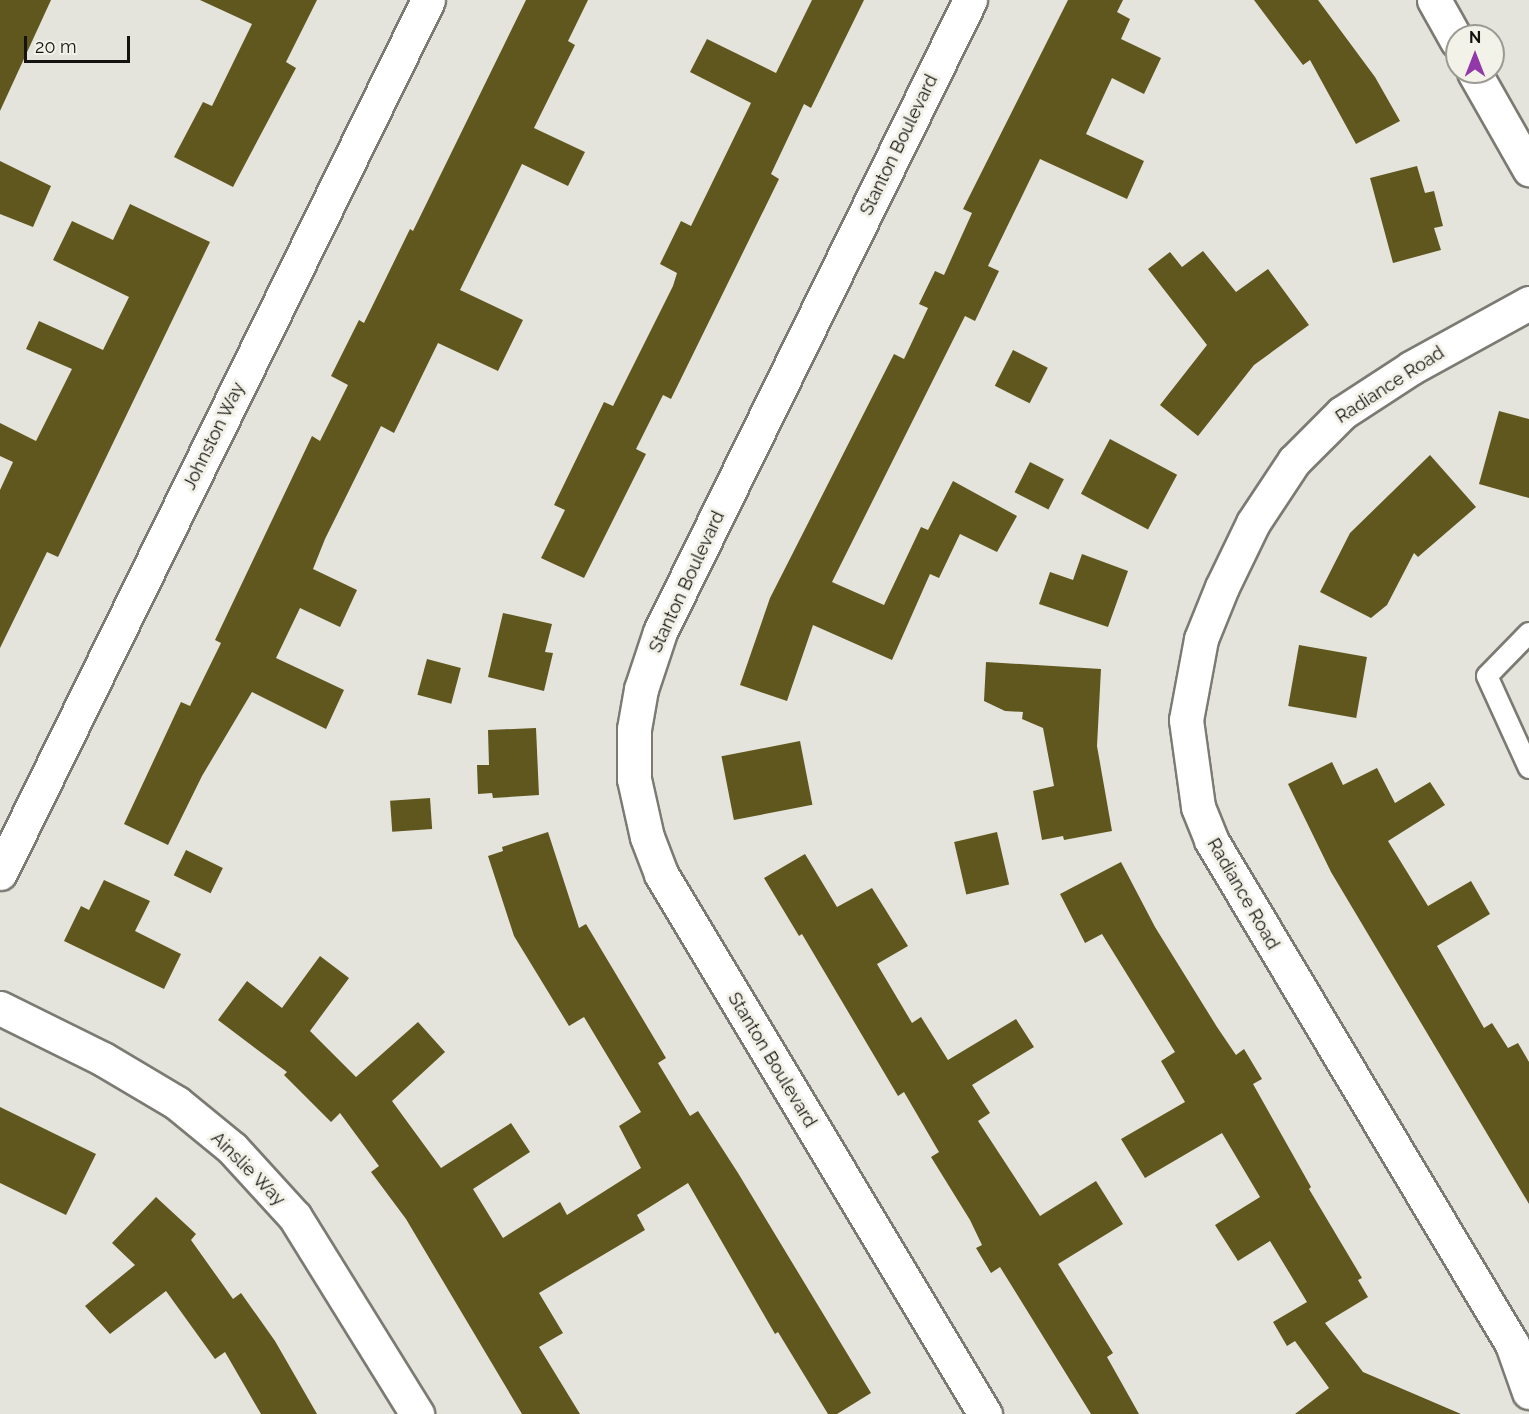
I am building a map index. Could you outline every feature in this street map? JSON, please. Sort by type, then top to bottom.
[{"type":"street","name":"Johnston Way","points":[[0,873],[428,0]]},
{"type":"street","name":"Stanton Boulevard","points":[[970,0],[660,632],[641,689],[634,729],[634,779],[646,837],[661,874],[985,1414]]},
{"type":"street","points":[[1434,0],[1447,24]]},
{"type":"street","points":[[1481,84],[1529,169]]},
{"type":"street","name":"Radiance Road","points":[[1529,303],[1411,368],[1342,413],[1294,461],[1253,523],[1222,587],[1201,639],[1186,720],[1198,807],[1211,840],[1512,1344],[1529,1392]]},
{"type":"street","name":"Ainslie Way","points":[[0,1008],[103,1059],[177,1103],[232,1148],[295,1217],[417,1414]]},
{"type":"lane","points":[[1529,633],[1488,676],[1529,768]]},
{"type":"building","points":[[0,0],[51,0],[0,111]]},
{"type":"building","points":[[200,0],[317,0],[286,62],[296,68],[233,187],[174,157],[203,102],[212,106],[252,24]]},
{"type":"building","points":[[526,0],[588,0],[568,41],[575,45],[534,128],[585,152],[568,186],[522,164],[460,290],[523,320],[498,371],[438,343],[394,433],[381,426],[325,539],[313,569],[357,590],[340,627],[300,608],[276,658],[344,690],[326,729],[252,692],[202,776],[168,845],[124,824],[181,702],[190,706],[221,643],[215,640],[312,436],[320,441],[348,385],[331,376],[359,320],[364,323],[410,229],[413,231]]},
{"type":"building","points":[[812,0],[864,0],[811,108],[804,104],[771,174],[779,179],[671,399],[663,395],[636,449],[646,454],[584,578],[541,558],[565,510],[554,505],[604,402],[613,406],[673,286],[677,273],[660,264],[681,221],[691,226],[751,103],[690,72],[707,39],[776,73]]},
{"type":"building","points":[[1068,0],[1123,0],[1117,12],[1130,19],[1121,39],[1161,58],[1144,94],[1112,78],[1086,134],[1144,161],[1127,199],[1040,159],[988,266],[999,271],[975,321],[965,316],[832,582],[884,605],[921,527],[928,530],[953,481],[1017,516],[997,552],[960,534],[939,578],[930,574],[892,660],[813,625],[787,701],[740,685],[770,598],[894,354],[904,359],[928,308],[919,304],[935,271],[944,275],[972,213],[963,209]]},
{"type":"building","points":[[1254,0],[1318,0],[1375,77],[1400,121],[1356,144],[1310,60],[1303,65]]},
{"type":"building","points":[[0,161],[51,186],[33,227],[0,214]]},
{"type":"building","points":[[1417,166],[1425,193],[1434,191],[1443,226],[1434,228],[1441,250],[1393,263],[1370,178]]},
{"type":"building","points":[[130,204],[210,242],[58,557],[47,552],[0,648],[0,490],[13,462],[0,456],[0,423],[36,441],[72,369],[26,349],[39,321],[103,350],[129,297],[53,260],[72,221],[113,240]]},
{"type":"building","points":[[1203,251],[1236,292],[1268,269],[1309,325],[1254,365],[1198,436],[1160,405],[1207,345],[1148,269],[1170,252],[1182,267]]},
{"type":"building","points":[[1013,350],[1048,368],[1030,403],[995,386]]},
{"type":"building","points":[[1499,411],[1529,419],[1529,498],[1479,484]]},
{"type":"building","points":[[1110,439],[1177,475],[1148,529],[1081,494]]},
{"type":"building","points":[[1430,455],[1476,507],[1418,557],[1414,553],[1387,605],[1371,618],[1320,592],[1350,533]]},
{"type":"building","points":[[1030,462],[1064,479],[1048,510],[1015,492]]},
{"type":"building","points":[[1082,554],[1128,571],[1108,627],[1039,604],[1050,572],[1073,580]]},
{"type":"building","points":[[503,613],[552,624],[545,652],[553,653],[544,691],[488,677]]},
{"type":"building","points":[[1299,645],[1367,657],[1356,718],[1288,706]]},
{"type":"building","points":[[427,659],[461,668],[451,704],[417,695]]},
{"type":"building","points":[[986,662],[1101,669],[1097,746],[1112,831],[1064,840],[1063,836],[1042,840],[1033,791],[1054,786],[1043,728],[1022,719],[1023,712],[1005,711],[984,701]]},
{"type":"building","points":[[536,728],[539,795],[493,798],[492,793],[478,794],[477,765],[489,765],[488,730]]},
{"type":"building","points":[[800,741],[812,805],[734,820],[721,756]]},
{"type":"building","points":[[1332,762],[1343,785],[1377,768],[1395,803],[1430,782],[1445,805],[1388,841],[1428,906],[1471,881],[1490,914],[1437,946],[1484,1028],[1492,1023],[1508,1048],[1518,1043],[1529,1062],[1529,1204],[1331,872],[1288,784]]},
{"type":"building","points":[[430,798],[432,829],[392,832],[390,801]]},
{"type":"building","points":[[548,832],[579,928],[586,924],[666,1058],[658,1063],[690,1116],[698,1111],[871,1393],[837,1414],[828,1414],[778,1332],[775,1334],[688,1183],[637,1215],[645,1230],[539,1293],[563,1333],[539,1347],[580,1414],[522,1414],[406,1219],[371,1172],[379,1166],[340,1113],[331,1122],[284,1075],[287,1072],[218,1020],[247,981],[282,1008],[320,956],[349,978],[310,1031],[356,1077],[418,1022],[445,1052],[392,1101],[441,1168],[511,1123],[530,1152],[473,1189],[503,1238],[560,1202],[567,1215],[641,1168],[619,1126],[641,1112],[584,1017],[569,1026],[514,936],[488,856],[503,851],[502,847]]},
{"type":"building","points":[[997,832],[1009,885],[966,895],[954,842]]},
{"type":"building","points":[[186,850],[223,868],[211,893],[174,875]]},
{"type":"building","points":[[805,854],[837,907],[872,888],[908,946],[877,964],[912,1023],[921,1017],[948,1060],[1016,1019],[1034,1047],[972,1085],[990,1113],[978,1121],[1040,1216],[1096,1181],[1123,1224],[1058,1264],[1113,1353],[1107,1357],[1139,1414],[1091,1414],[1000,1267],[991,1273],[976,1248],[982,1245],[970,1220],[931,1157],[939,1152],[904,1092],[898,1096],[802,934],[799,936],[764,878]]},
{"type":"building","points":[[1121,862],[1155,927],[1217,1027],[1236,1055],[1244,1049],[1262,1079],[1253,1084],[1311,1187],[1309,1189],[1362,1278],[1358,1280],[1368,1297],[1325,1323],[1363,1372],[1461,1414],[1295,1414],[1329,1388],[1295,1341],[1287,1346],[1273,1322],[1307,1302],[1270,1241],[1238,1261],[1215,1225],[1260,1197],[1222,1133],[1145,1178],[1121,1139],[1185,1102],[1161,1061],[1175,1052],[1102,934],[1085,943],[1060,894]]},
{"type":"building","points":[[104,880],[150,901],[135,931],[181,954],[164,989],[64,941],[81,906],[89,910]]},
{"type":"building","points":[[0,1107],[96,1154],[66,1215],[0,1183]]},
{"type":"building","points":[[156,1197],[196,1234],[191,1240],[233,1299],[241,1293],[275,1341],[317,1414],[261,1414],[225,1352],[215,1359],[166,1291],[110,1334],[85,1306],[135,1265],[112,1243]]}]
